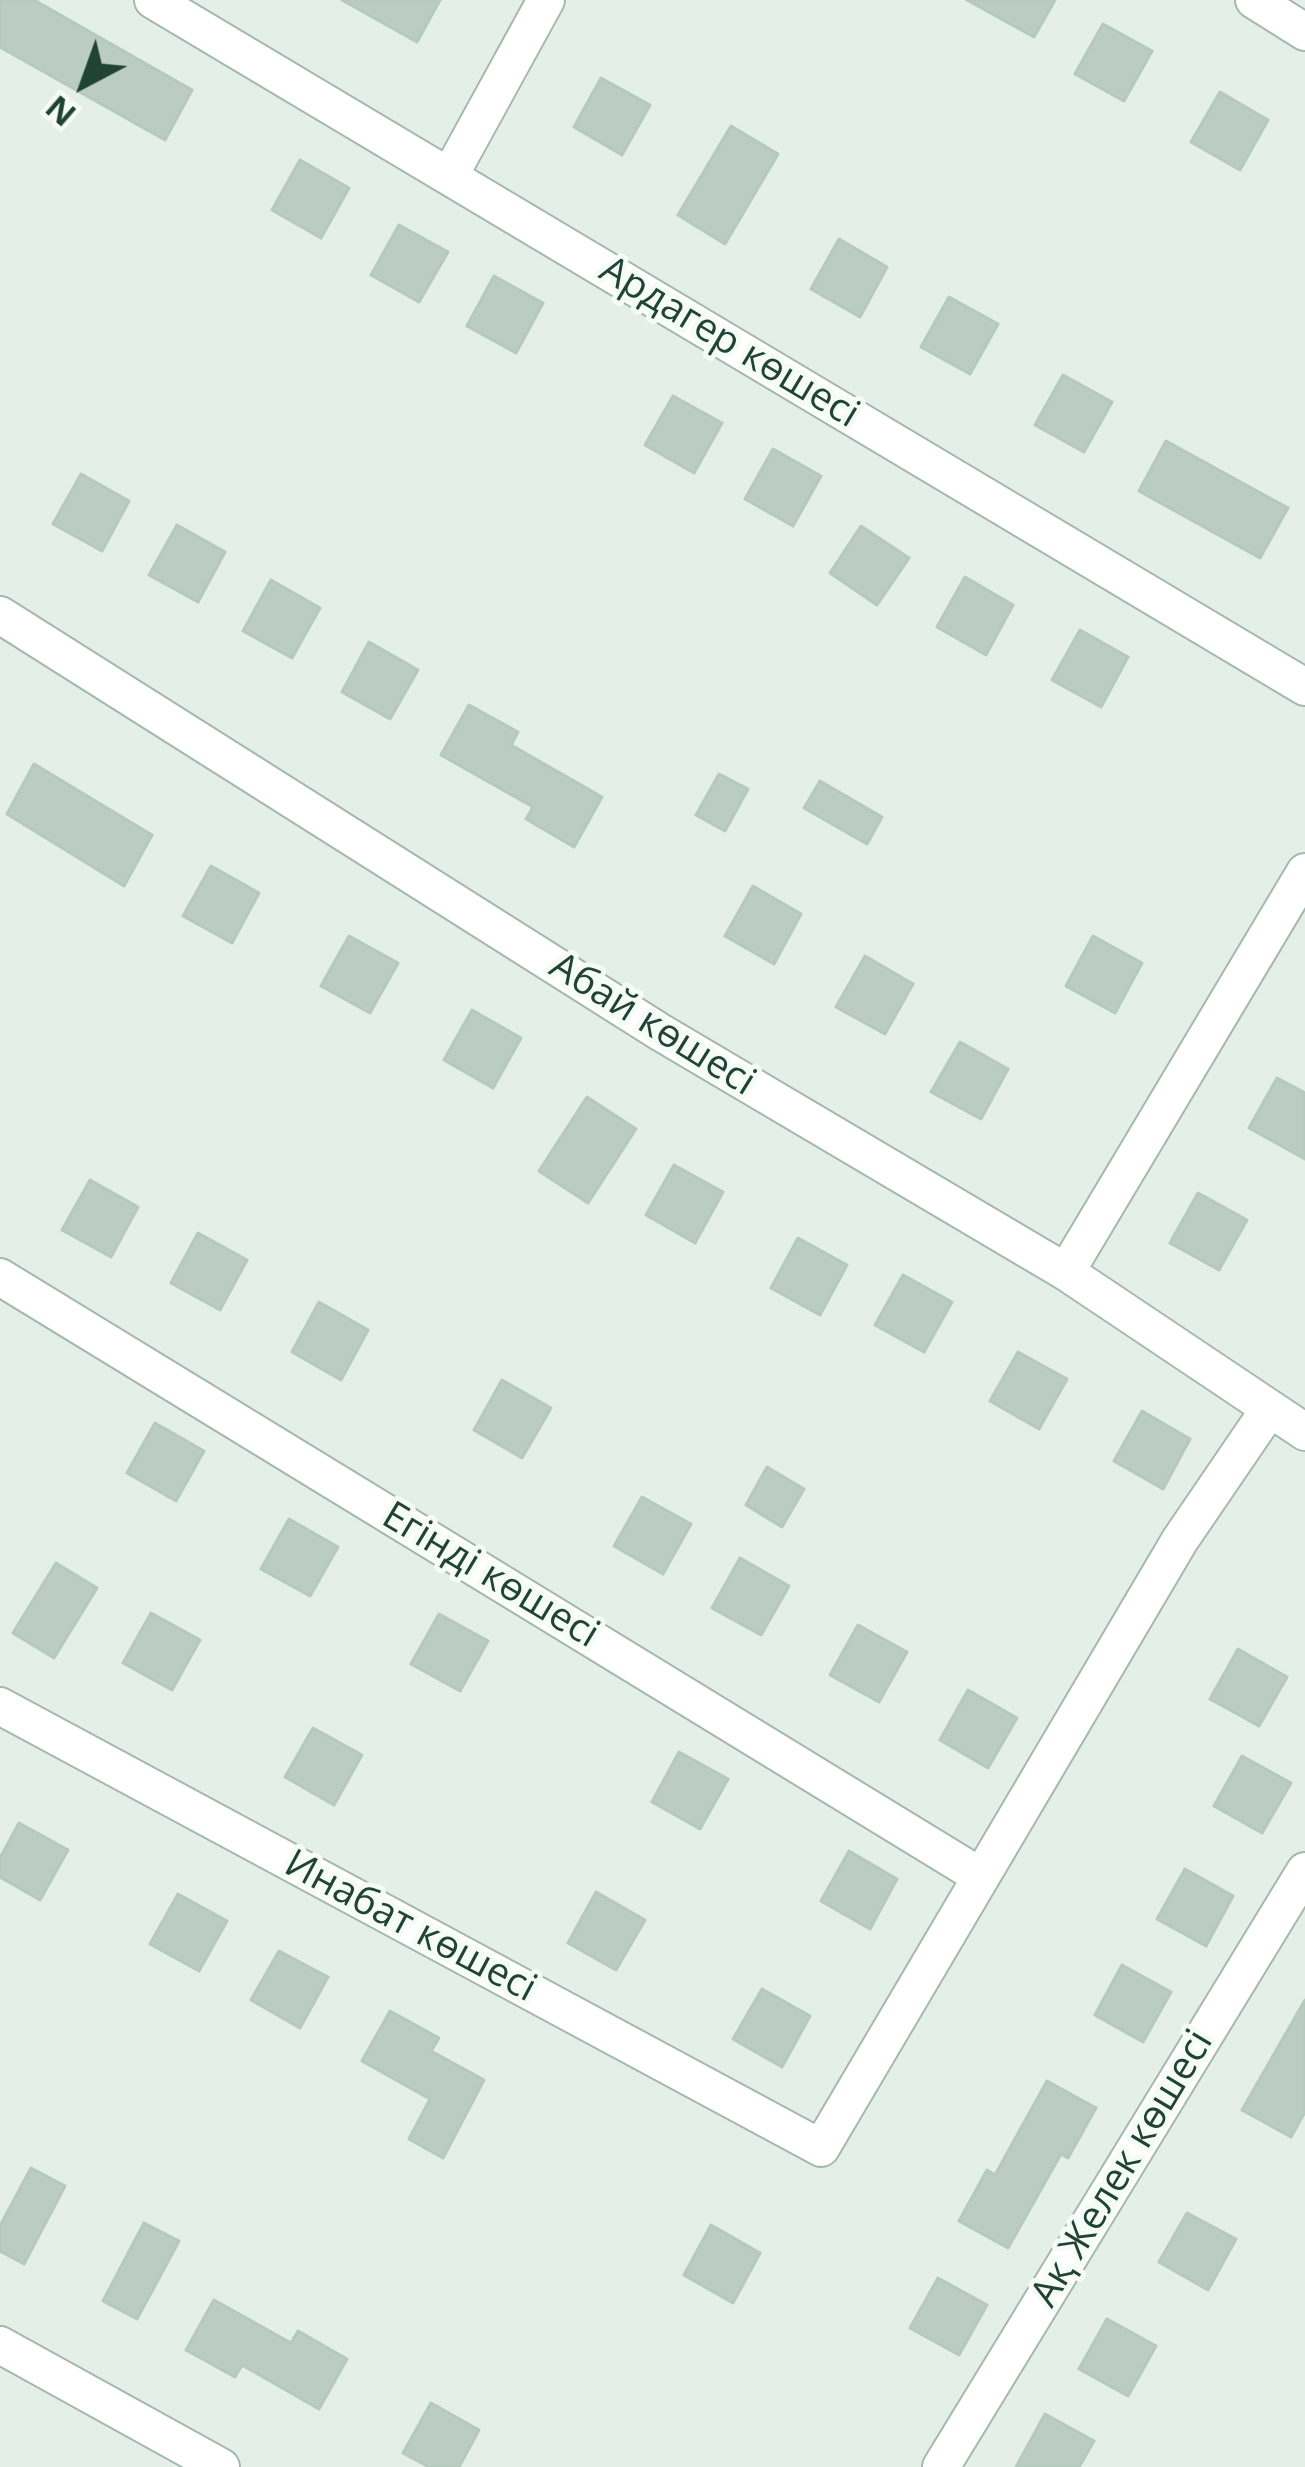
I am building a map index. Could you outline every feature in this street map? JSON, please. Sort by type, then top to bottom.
[{"type":"street","name":"Ардагер көшесі","points":[[153,0],[1305,687]]},
{"type":"street","points":[[450,175],[546,0]]},
{"type":"street","points":[[1254,0],[1305,32]]},
{"type":"street","name":"Абай көшесі","points":[[0,615],[660,1032],[1066,1272],[1305,1432]]},
{"type":"street","points":[[1066,1272],[1305,872]]},
{"type":"street","name":"Егінді көшесі","points":[[0,1277],[980,1876]]},
{"type":"street","points":[[980,1876],[1180,1540],[1268,1411]]},
{"type":"street","name":"Инабат көшесі","points":[[0,1706],[821,2148],[980,1876]]},
{"type":"street","name":"Ақ Желек көшесі","points":[[940,2467],[1305,1871]]},
{"type":"street","points":[[0,2345],[221,2467]]},
{"type":"building","points":[[0,0],[34,0],[192,90],[165,140],[0,47]]},
{"type":"building","points":[[342,0],[440,0],[417,42]]},
{"type":"building","points":[[967,0],[1055,0],[1034,37]]},
{"type":"building","points":[[1103,24],[1152,51],[1124,101],[1075,74]]},
{"type":"building","points":[[601,78],[650,105],[622,155],[574,127]]},
{"type":"building","points":[[1220,92],[1268,120],[1240,170],[1191,142]]},
{"type":"building","points":[[731,126],[778,154],[725,244],[678,215]]},
{"type":"building","points":[[300,160],[349,188],[321,238],[272,210]]},
{"type":"building","points":[[399,225],[448,252],[419,302],[371,275]]},
{"type":"building","points":[[839,239],[887,267],[860,317],[811,289]]},
{"type":"building","points":[[494,276],[543,303],[516,353],[467,326]]},
{"type":"building","points":[[949,297],[998,324],[970,374],[921,347]]},
{"type":"building","points":[[1063,375],[1112,402],[1084,452],[1035,425]]},
{"type":"building","points":[[673,396],[722,423],[694,473],[645,445]]},
{"type":"building","points":[[1166,441],[1288,508],[1260,558],[1139,491]]},
{"type":"building","points":[[773,449],[821,476],[793,526],[745,499]]},
{"type":"building","points":[[81,474],[129,501],[102,551],[53,524]]},
{"type":"building","points":[[177,525],[225,552],[198,602],[149,575]]},
{"type":"building","points":[[861,526],[909,558],[877,605],[830,573]]},
{"type":"building","points":[[965,577],[1013,605],[986,655],[937,627]]},
{"type":"building","points":[[271,580],[320,608],[292,658],[243,631]]},
{"type":"building","points":[[1080,630],[1128,657],[1101,707],[1052,680]]},
{"type":"building","points":[[369,642],[418,670],[390,719],[342,692]]},
{"type":"building","points":[[469,705],[518,732],[511,745],[602,797],[574,847],[526,819],[533,807],[441,755]]},
{"type":"building","points":[[34,764],[152,835],[124,886],[7,814]]},
{"type":"building","points":[[719,774],[748,789],[725,831],[696,815]]},
{"type":"building","points":[[820,781],[882,817],[867,844],[804,808]]},
{"type":"building","points":[[211,866],[259,893],[232,943],[183,916]]},
{"type":"building","points":[[753,886],[801,914],[774,964],[725,936]]},
{"type":"building","points":[[349,936],[398,963],[370,1013],[321,986]]},
{"type":"building","points":[[1093,936],[1142,963],[1115,1013],[1066,986]]},
{"type":"building","points":[[865,956],[913,984],[885,1034],[836,1007]]},
{"type":"building","points":[[472,1010],[521,1038],[493,1088],[444,1060]]},
{"type":"building","points":[[960,1042],[1008,1069],[981,1119],[931,1092]]},
{"type":"building","points":[[1277,1078],[1305,1093],[1305,1159],[1249,1128]]},
{"type":"building","points":[[587,1097],[636,1129],[588,1203],[539,1171]]},
{"type":"building","points":[[674,1165],[723,1192],[695,1243],[646,1215]]},
{"type":"building","points":[[90,1180],[138,1207],[111,1257],[62,1230]]},
{"type":"building","points":[[1198,1193],[1247,1220],[1219,1270],[1170,1243]]},
{"type":"building","points":[[198,1233],[247,1260],[220,1310],[171,1283]]},
{"type":"building","points":[[798,1238],[847,1265],[820,1315],[771,1288]]},
{"type":"building","points":[[903,1275],[952,1302],[924,1352],[875,1325]]},
{"type":"building","points":[[319,1302],[368,1330],[341,1380],[292,1352]]},
{"type":"building","points":[[1018,1352],[1067,1379],[1039,1429],[990,1401]]},
{"type":"building","points":[[502,1380],[551,1408],[522,1458],[474,1430]]},
{"type":"building","points":[[1142,1411],[1190,1439],[1163,1489],[1114,1461]]},
{"type":"building","points":[[155,1423],[204,1451],[176,1501],[127,1473]]},
{"type":"building","points":[[767,1467],[804,1489],[782,1527],[746,1505]]},
{"type":"building","points":[[642,1497],[691,1524],[663,1574],[614,1546]]},
{"type":"building","points":[[289,1519],[338,1547],[310,1596],[261,1569]]},
{"type":"building","points":[[740,1558],[789,1586],[761,1635],[712,1608]]},
{"type":"building","points":[[56,1563],[97,1588],[54,1658],[13,1633]]},
{"type":"building","points":[[151,1613],[200,1640],[172,1690],[123,1663]]},
{"type":"building","points":[[439,1614],[488,1641],[460,1691],[411,1664]]},
{"type":"building","points":[[858,1625],[907,1652],[879,1702],[830,1675]]},
{"type":"building","points":[[1238,1649],[1287,1677],[1259,1726],[1210,1699]]},
{"type":"building","points":[[968,1690],[1017,1718],[988,1768],[940,1740]]},
{"type":"building","points":[[313,1728],[362,1755],[334,1805],[285,1777]]},
{"type":"building","points":[[679,1752],[728,1779],[700,1829],[652,1802]]},
{"type":"building","points":[[1242,1756],[1291,1783],[1262,1833],[1214,1806]]},
{"type":"building","points":[[19,1823],[68,1850],[40,1900],[0,1877],[0,1858]]},
{"type":"building","points":[[849,1851],[897,1879],[870,1929],[821,1901]]},
{"type":"building","points":[[1185,1869],[1233,1896],[1206,1946],[1157,1919]]},
{"type":"building","points":[[596,1892],[645,1920],[616,1970],[568,1943]]},
{"type":"building","points":[[178,1894],[227,1921],[199,1971],[150,1944]]},
{"type":"building","points":[[279,1951],[328,1977],[300,2028],[251,2000]]},
{"type":"building","points":[[1122,1965],[1171,1992],[1143,2042],[1095,2015]]},
{"type":"building","points":[[762,1989],[810,2016],[782,2067],[733,2039]]},
{"type":"building","points":[[1305,2000],[1305,2112],[1291,2137],[1242,2110]]},
{"type":"building","points":[[390,2011],[439,2038],[431,2051],[484,2080],[443,2158],[409,2139],[430,2099],[362,2061]]},
{"type":"building","points":[[1047,2081],[1096,2108],[1068,2158],[1061,2154],[1008,2248],[959,2221],[987,2170],[995,2175]]},
{"type":"building","points":[[31,2168],[65,2186],[24,2264],[0,2251],[0,2226]]},
{"type":"building","points":[[1187,2213],[1236,2239],[1208,2290],[1159,2262]]},
{"type":"building","points":[[144,2223],[179,2241],[137,2319],[103,2301]]},
{"type":"building","points":[[711,2225],[760,2253],[733,2303],[684,2275]]},
{"type":"building","points":[[938,2278],[987,2305],[959,2355],[910,2328]]},
{"type":"building","points":[[214,2300],[291,2343],[298,2331],[347,2359],[319,2409],[242,2365],[235,2377],[186,2350]]},
{"type":"building","points":[[1107,2319],[1156,2346],[1128,2396],[1079,2369]]},
{"type":"building","points":[[431,2403],[479,2430],[459,2467],[429,2467],[403,2453]]},
{"type":"building","points":[[1045,2414],[1094,2441],[1079,2467],[1016,2467]]}]
